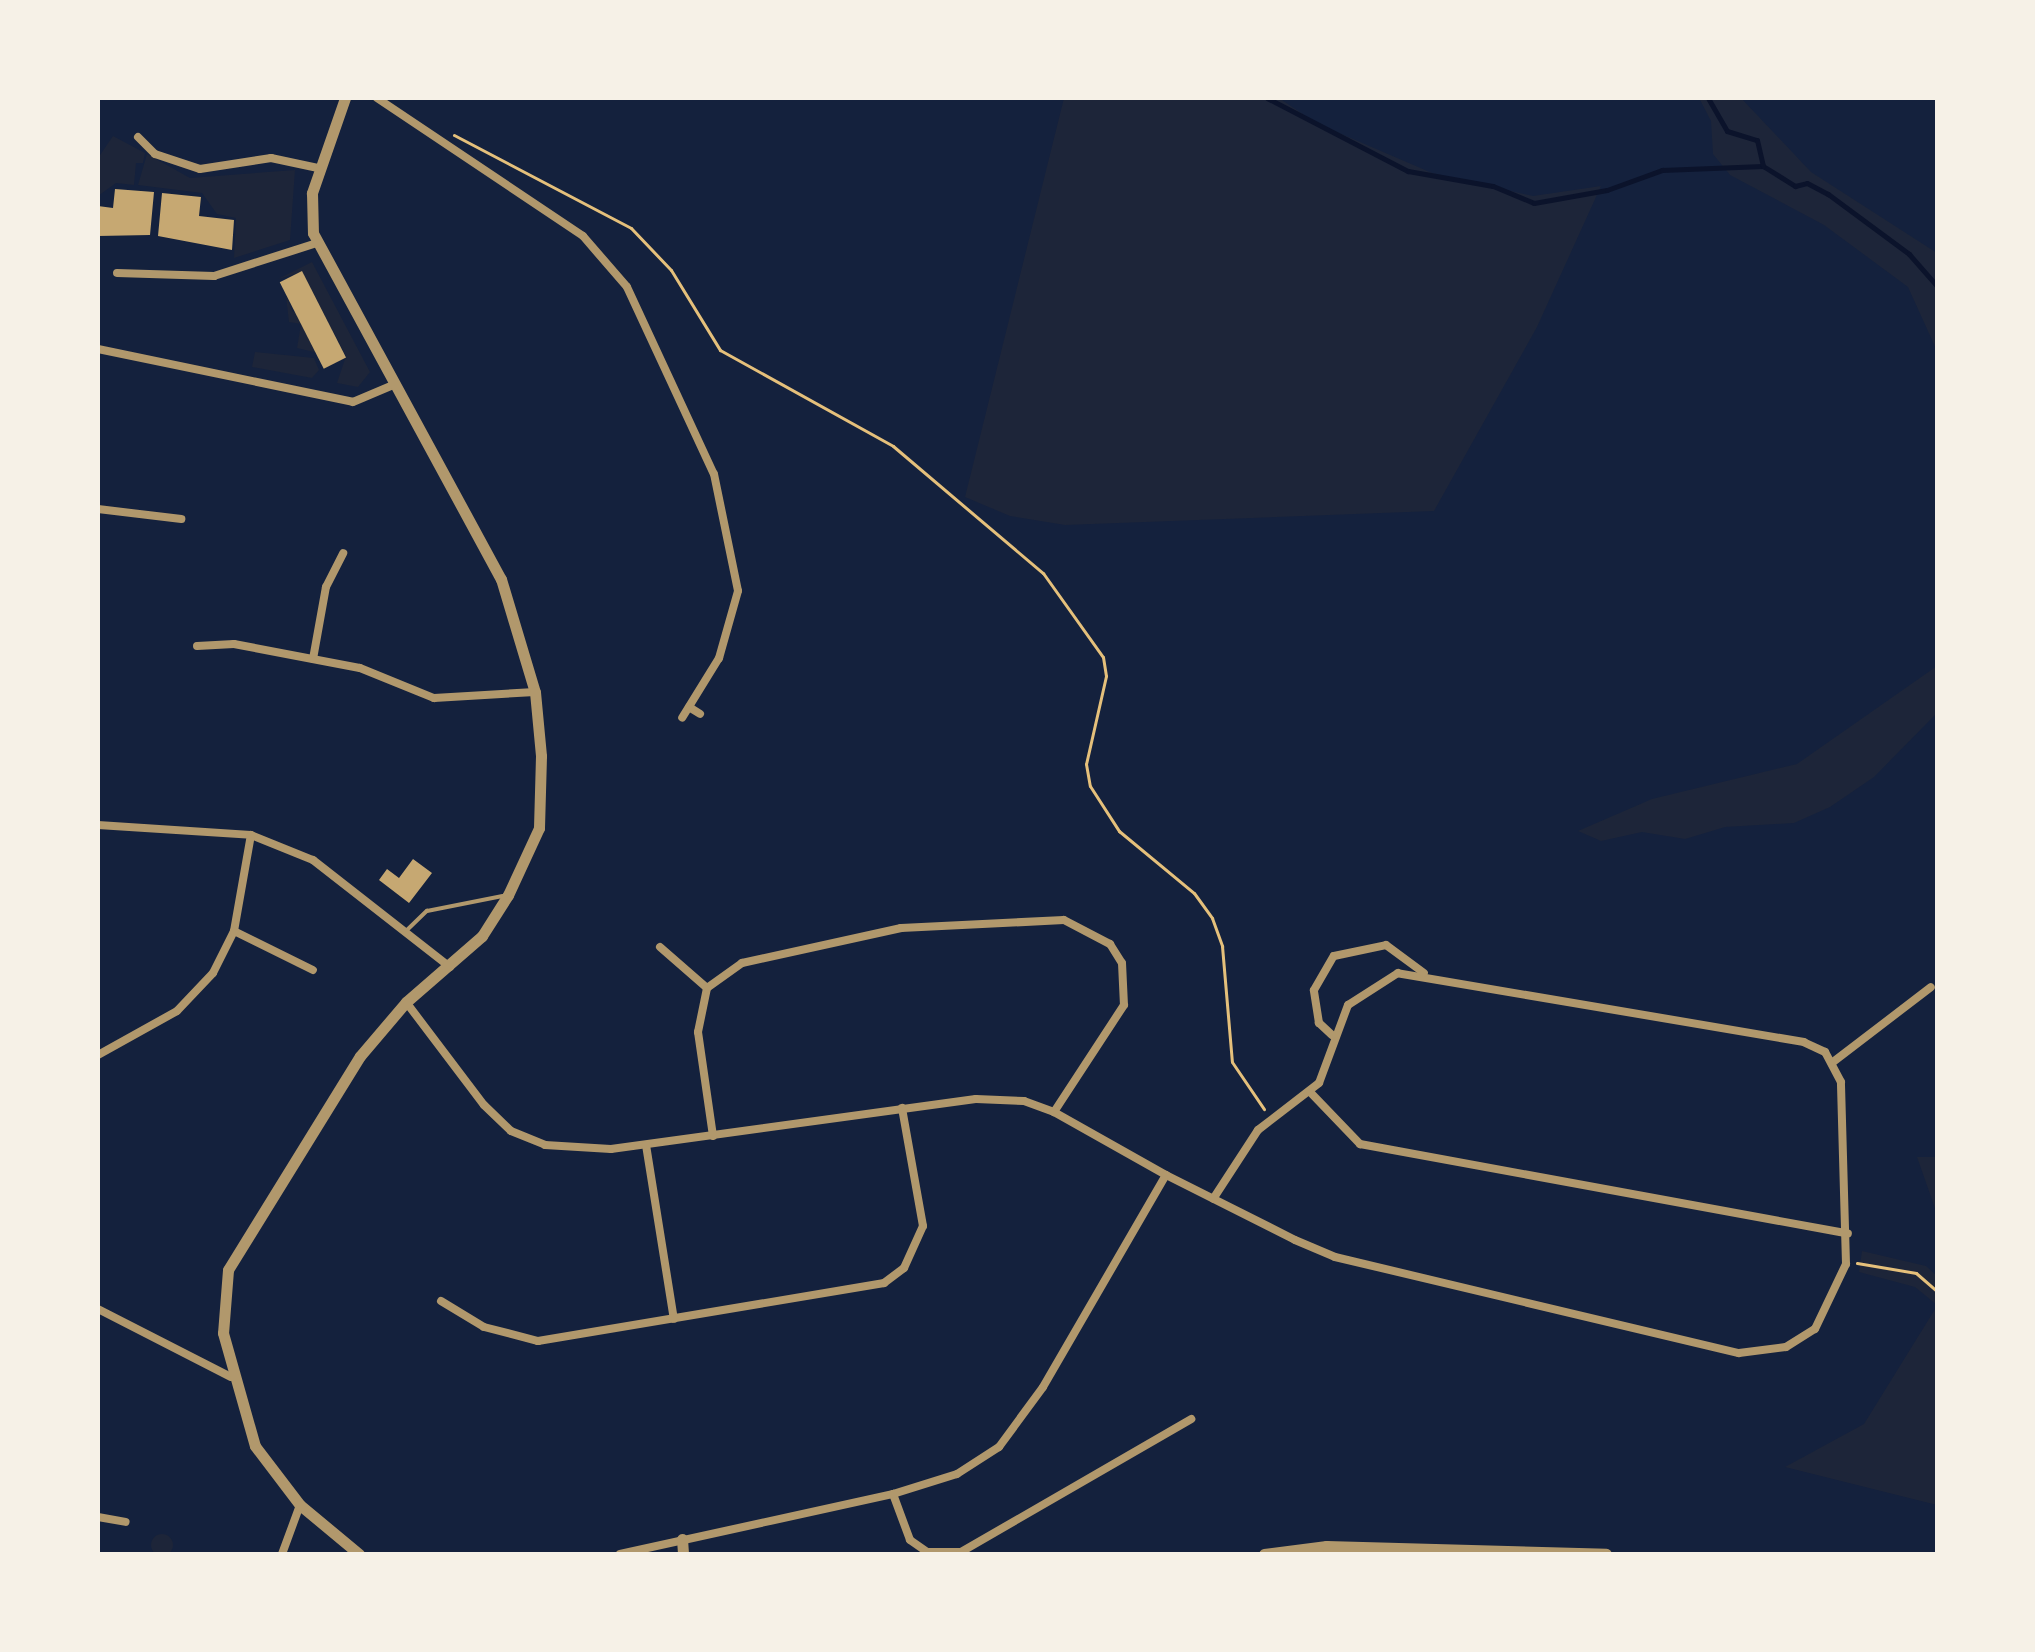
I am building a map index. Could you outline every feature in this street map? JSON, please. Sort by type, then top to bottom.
[{"type":"street","points":[[345,98],[318,168],[310,208],[317,243],[501,579],[535,692],[539,828],[508,895],[450,967],[406,1002],[360,1056],[228,1270],[223,1333],[231,1377],[262,1459],[300,1505],[359,1554]]},
{"type":"street","points":[[377,98],[583,236],[627,287],[714,474],[731,536],[738,591],[719,658],[682,718]]},
{"type":"street","points":[[138,137],[155,154],[200,169],[271,158],[318,168]]},
{"type":"street","points":[[117,273],[214,276],[317,243]]},
{"type":"street","points":[[98,349],[353,402],[393,385]]},
{"type":"street","points":[[98,509],[181,519]]},
{"type":"street","points":[[313,659],[326,587],[343,553]]},
{"type":"street","points":[[197,646],[234,644],[360,668],[434,698],[535,692]]},
{"type":"street","points":[[689,707],[700,714]]},
{"type":"street","points":[[98,825],[251,835],[313,860],[407,930],[450,967]]},
{"type":"street","points":[[98,1055],[177,1011],[213,973],[234,931],[251,835]]},
{"type":"street","points":[[713,1136],[698,1032],[707,988],[742,963],[901,928],[1034,920],[1093,930],[1122,963],[1124,1005],[1054,1112]]},
{"type":"street","points":[[234,931],[313,970]]},
{"type":"street","points":[[1332,1035],[1319,1023],[1314,990],[1334,956],[1386,945],[1425,974]]},
{"type":"street","points":[[660,947],[707,988]]},
{"type":"street","points":[[406,1002],[511,1131],[576,1152],[713,1136],[902,1108],[1000,1099],[1054,1112],[1166,1175],[1213,1199],[1335,1257],[1739,1353],[1786,1347],[1815,1329],[1846,1264],[1848,1234],[1841,1082],[1833,1062],[1804,1042],[1425,974],[1380,980],[1348,1005],[1332,1035],[1327,1069],[1311,1093],[1272,1120],[1245,1146],[1213,1199]]},
{"type":"street","points":[[1833,1062],[1931,987]]},
{"type":"street","points":[[1311,1093],[1360,1144],[1848,1234]]},
{"type":"street","points":[[441,1301],[484,1327],[538,1341],[853,1293],[904,1268],[923,1226],[902,1108]]},
{"type":"street","points":[[646,1145],[674,1319]]},
{"type":"street","points":[[620,1554],[893,1494],[957,1474],[999,1447],[1043,1387],[1166,1175]]},
{"type":"street","points":[[98,1309],[231,1377]]},
{"type":"street","points":[[893,1494],[910,1540],[927,1552],[961,1552],[1191,1419]]},
{"type":"street","points":[[282,1554],[300,1505]]},
{"type":"street","points":[[98,1517],[126,1522]]},
{"type":"street","points":[[682,1539],[683,1554]]},
{"type":"street","points":[[1264,1554],[1326,1546],[1606,1554]]},
{"type":"lane","points":[[407,930],[427,911],[508,895]]},
{"type":"path","points":[[444,141],[455,135],[476,143],[622,222],[671,270],[720,350],[893,446],[1043,573],[1103,657],[1106,676],[1086,764],[1090,786],[1119,831],[1194,893],[1212,918],[1222,946],[1232,1062],[1272,1120]]},
{"type":"path","points":[[1846,1264],[1916,1273],[1937,1291]]},
{"type":"shaded area","points":[[1064,98],[1279,98],[1316,123],[1432,173],[1533,196],[1601,186],[1537,327],[1434,511],[1065,525],[1010,516],[965,497]]},
{"type":"shaded area","points":[[1699,98],[1741,98],[1811,172],[1937,253],[1937,351],[1908,287],[1824,225],[1730,175],[1713,154],[1711,121]]},
{"type":"shaded area","points":[[113,136],[145,153],[143,163],[136,163],[134,185],[116,183],[98,196],[98,158]]},
{"type":"shaded area","points":[[147,154],[190,178],[295,170],[290,240],[234,258],[236,218],[217,214],[202,193],[138,185]]},
{"type":"shaded area","points":[[312,262],[370,372],[358,387],[337,383],[346,356],[302,272],[278,279]]},
{"type":"shaded area","points":[[286,296],[318,353],[297,348],[301,324],[289,322]]},
{"type":"shaded area","points":[[255,352],[314,358],[319,370],[312,378],[252,367]]},
{"type":"shaded area","points":[[1937,666],[1937,713],[1874,777],[1830,807],[1794,823],[1725,827],[1685,839],[1642,832],[1601,841],[1578,831],[1652,799],[1797,764]]},
{"type":"shaded area","points":[[1917,1157],[1937,1157],[1937,1214]]},
{"type":"shaded area","points":[[1862,1251],[1926,1266],[1937,1276],[1937,1305],[1915,1287],[1859,1272]]},
{"type":"shaded area","points":[[1937,1306],[1937,1505],[1785,1467],[1864,1424]]},
{"type":"shaded area","points":[[158,1534],[166,1534],[173,1545],[166,1556],[158,1556],[151,1549],[151,1541]]},
{"type":"building","points":[[115,189],[154,192],[150,235],[98,236],[98,206],[113,208]]},
{"type":"building","points":[[162,193],[201,197],[199,216],[234,220],[232,250],[158,236]]},
{"type":"building","points":[[302,271],[346,357],[324,369],[280,282]]},
{"type":"building","points":[[413,859],[432,873],[409,903],[379,880],[387,869],[399,878]]},
{"type":"waterway","points":[[1267,98],[1408,171],[1493,186],[1534,203],[1607,190],[1662,170],[1763,166],[1795,186],[1807,183],[1828,194],[1909,254],[1937,286]]},
{"type":"waterway","points":[[1708,98],[1727,131],[1757,140],[1763,166]]}]
